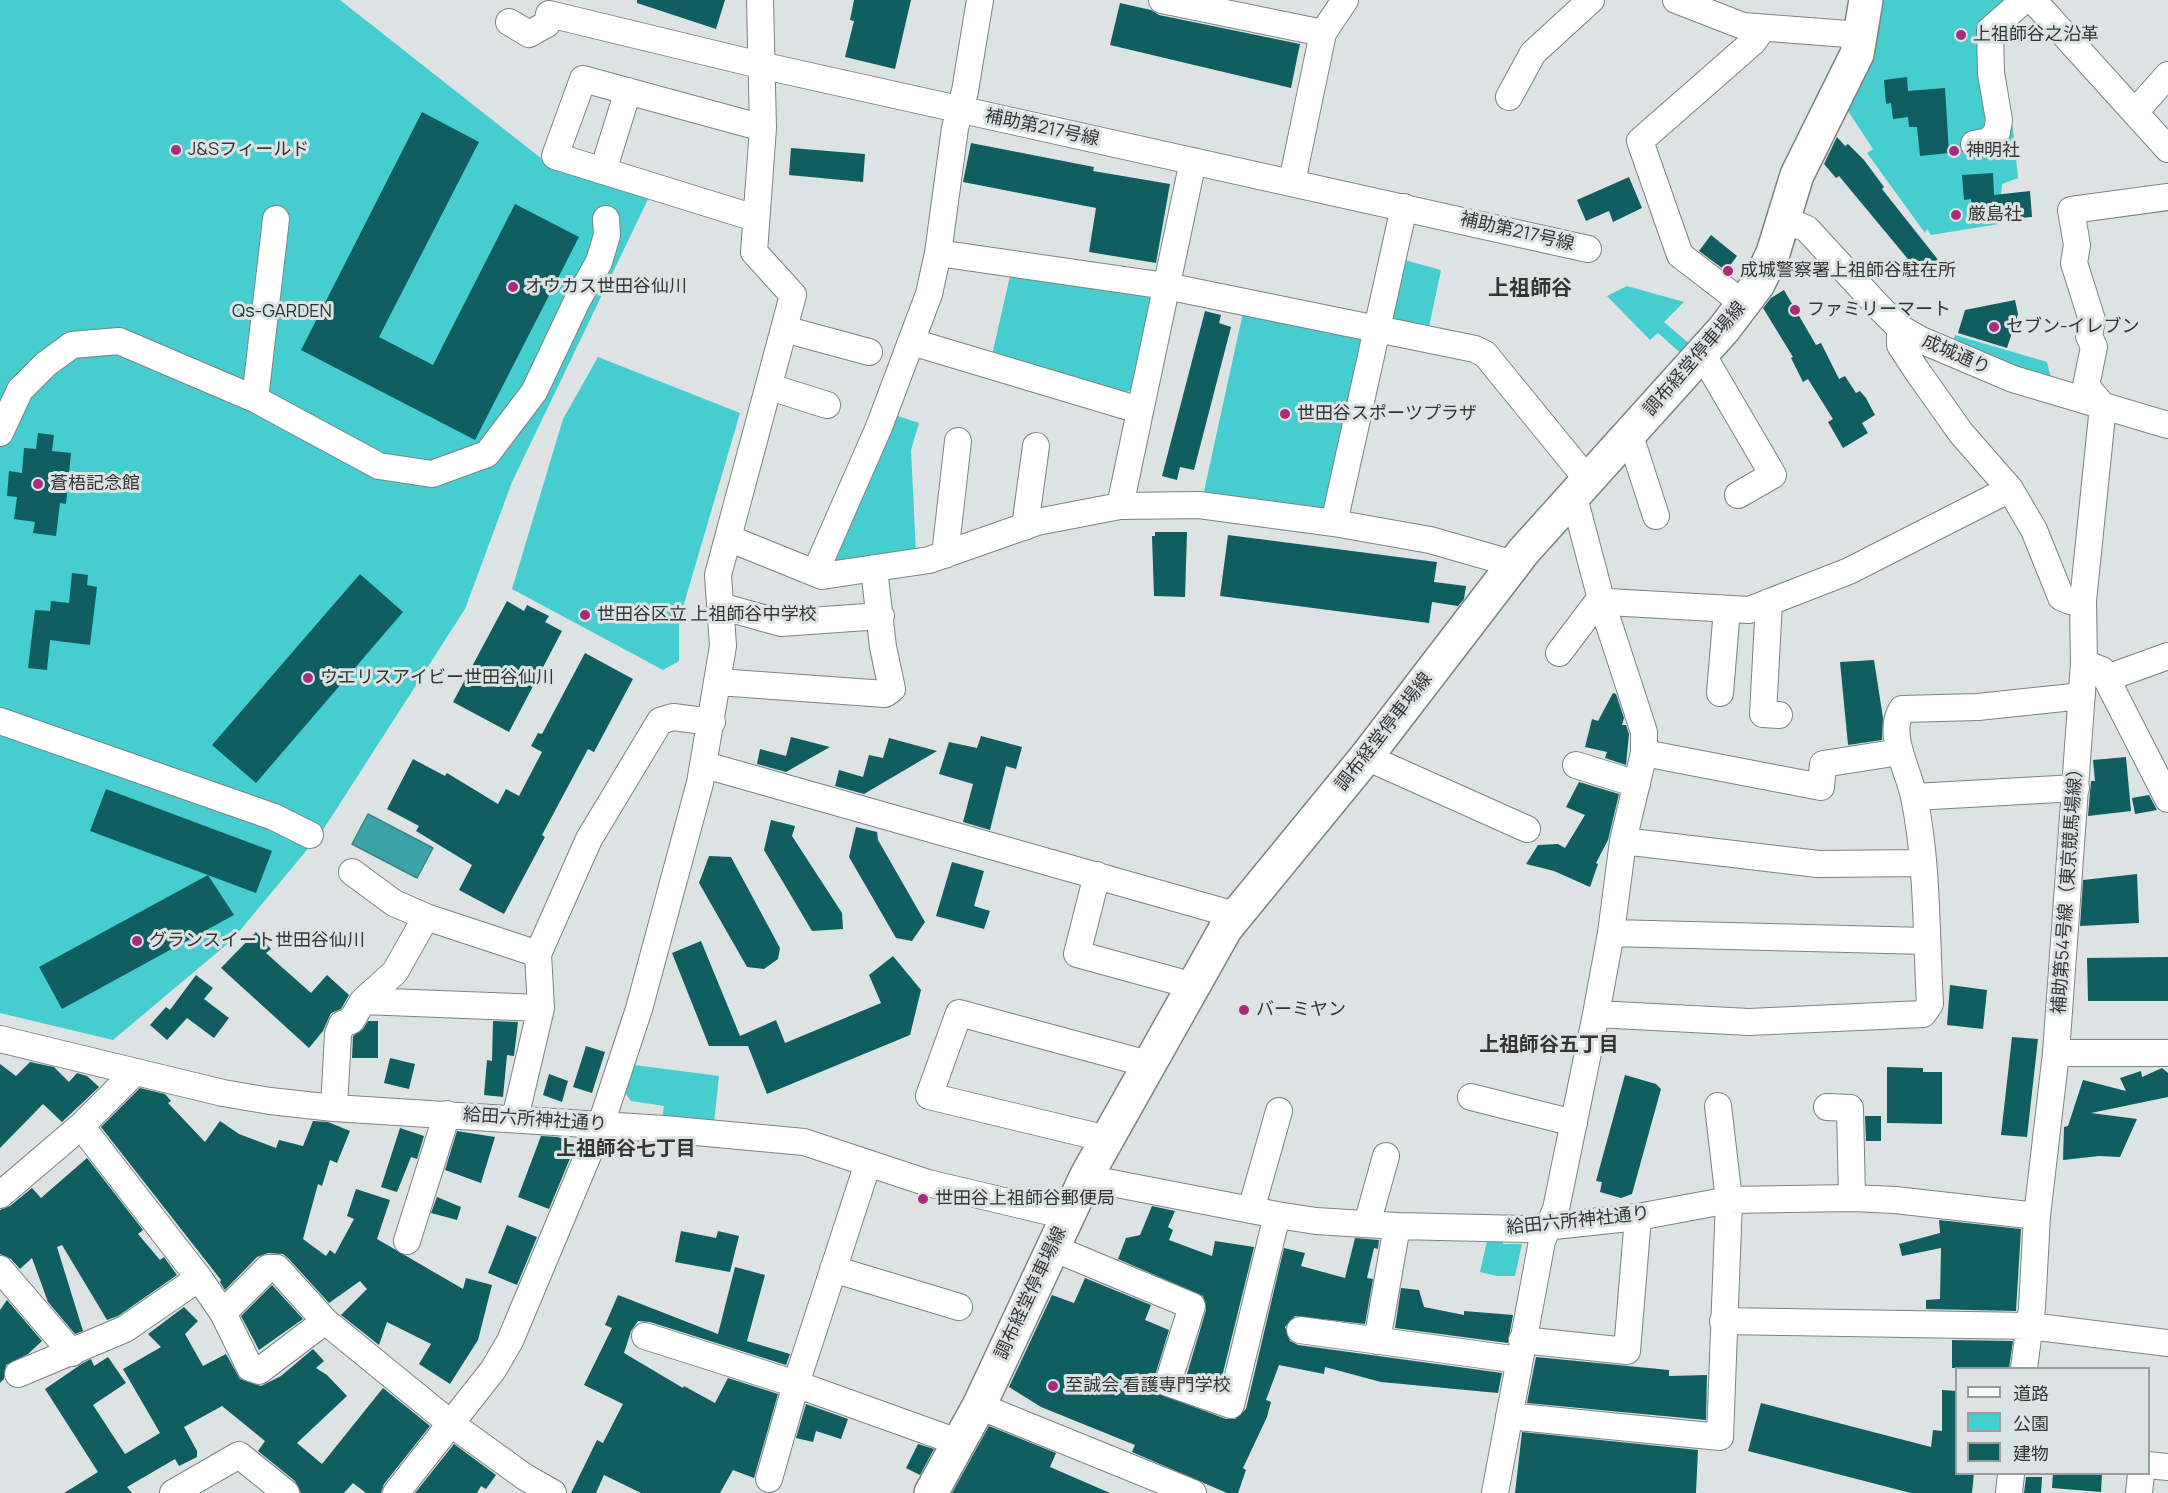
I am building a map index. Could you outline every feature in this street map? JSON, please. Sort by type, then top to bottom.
[{"type":"main road","name":"調布経堂停車場線","points":[[931,1493],[980,1406],[1066,1216],[1087,1175],[1148,1064],[1235,915],[1366,757],[1514,564],[1744,304],[1758,284],[1773,253],[1797,175],[1857,54],[1866,0]]},
{"type":"street","points":[[396,1493],[493,1370],[510,1341],[601,1124],[639,1009],[705,765],[723,646],[718,575],[793,295],[754,252],[763,128],[760,0]]},
{"type":"street","points":[[815,573],[879,427],[929,294],[938,252],[955,128],[980,0]]},
{"type":"street","points":[[1162,0],[1323,33]]},
{"type":"street","points":[[1292,182],[1323,33],[1345,0]]},
{"type":"street","points":[[1509,97],[1533,53],[1591,0]]},
{"type":"street","points":[[1676,0],[1743,26],[1861,35]]},
{"type":"street","points":[[1974,144],[1989,141],[1997,132],[1999,120],[1991,73],[1990,30],[2024,0]]},
{"type":"street","points":[[2033,0],[2168,149]]},
{"type":"street","name":"補助第217号線","points":[[509,22],[529,34],[547,24],[551,7],[760,65],[1588,249]]},
{"type":"street","points":[[1744,304],[1680,255],[1640,141],[1753,42],[1762,29]]},
{"type":"street","points":[[2135,112],[2168,75]]},
{"type":"street","points":[[755,218],[555,156],[583,79],[763,128]]},
{"type":"street","points":[[603,171],[628,91]]},
{"type":"street","points":[[1120,506],[1193,161]]},
{"type":"street","points":[[2103,406],[2086,386],[2094,347],[2089,336],[2092,320],[2090,307],[2074,263],[2077,245],[2071,210],[2168,197]]},
{"type":"street","points":[[1334,523],[1404,207]]},
{"type":"street","points":[[255,399],[276,219]]},
{"type":"street","points":[[0,433],[21,390],[46,364],[72,345],[119,341],[255,399],[379,466],[432,474],[487,454],[534,392],[599,262],[607,235],[606,219]]},
{"type":"street","name":"成城通り","points":[[1784,219],[1807,230],[1835,263],[1900,328],[1962,360],[2013,379],[2168,425]]},
{"type":"street","points":[[938,252],[1166,285],[1475,349],[1485,354],[1579,488],[1575,501],[1602,603],[1644,732],[1644,753],[1623,841],[1611,933],[1596,1014],[1556,1209],[1542,1241],[1495,1493]]},
{"type":"street","points":[[1900,328],[1900,345],[1917,371],[1961,433],[2010,489],[2034,530],[2061,597],[2070,602],[2083,601]]},
{"type":"street","points":[[784,329],[869,352]]},
{"type":"street","points":[[912,342],[1139,410]]},
{"type":"street","points":[[1701,352],[1773,475],[1738,495]]},
{"type":"street","points":[[770,387],[827,405]]},
{"type":"street","name":"補助第54号線（東京競馬場線）","points":[[2024,1367],[2030,1326],[2037,1216],[2056,1053],[2084,663],[2083,601],[2103,406]]},
{"type":"street","points":[[1626,437],[1632,442],[1656,516]]},
{"type":"street","points":[[945,555],[958,441]]},
{"type":"street","points":[[1025,527],[1036,446]]},
{"type":"street","points":[[1559,652],[1596,604],[1749,610],[1849,571],[2010,489]]},
{"type":"street","points":[[728,538],[822,576],[929,560],[1025,527],[1120,506],[1199,506],[1334,523],[1430,540],[1514,564]]},
{"type":"street","points":[[718,682],[885,694],[892,689],[883,646],[874,569]]},
{"type":"street","points":[[1769,602],[1762,714],[1779,715]]},
{"type":"street","points":[[720,606],[781,624],[881,616]]},
{"type":"street","points":[[1720,693],[1727,609]]},
{"type":"street","points":[[2107,678],[2168,656]]},
{"type":"street","points":[[2084,663],[2098,667],[2107,678],[2168,799]]},
{"type":"street","points":[[1596,1014],[1749,1022],[1923,1014],[1930,1004],[1922,863],[1914,797],[1900,752],[1896,717],[1902,709],[1978,707],[2082,696]]},
{"type":"street","points":[[515,1118],[541,1008],[538,954],[589,839],[660,721],[673,717],[712,722]]},
{"type":"street","points":[[0,721],[274,817],[310,835]]},
{"type":"street","points":[[1644,753],[1821,787],[1823,764],[1900,752]]},
{"type":"street","points":[[1366,757],[1527,829]]},
{"type":"street","points":[[705,765],[1235,915]]},
{"type":"street","points":[[1576,765],[1637,784]]},
{"type":"street","points":[[1914,797],[2076,789]]},
{"type":"street","points":[[1623,841],[1818,864],[1922,863]]},
{"type":"street","points":[[352,872],[394,903],[426,917],[538,954]]},
{"type":"street","points":[[1097,875],[1077,954],[1194,986]]},
{"type":"street","points":[[334,1108],[339,1034],[342,1024],[351,1022],[363,1001],[395,972],[426,917]]},
{"type":"street","points":[[1611,933],[1926,941]]},
{"type":"street","points":[[363,1001],[541,1008]]},
{"type":"street","points":[[1107,1139],[928,1096],[959,1013],[1148,1064]]},
{"type":"street","name":"給田六所神社通り","points":[[0,1039],[223,1093],[334,1108],[601,1124],[804,1142],[928,1183],[1066,1216]]},
{"type":"street","points":[[2056,1053],[2168,1053]]},
{"type":"street","points":[[0,1195],[81,1126],[134,1073]]},
{"type":"street","points":[[1471,1097],[1574,1123]]},
{"type":"street","points":[[1509,1416],[1720,1437],[1729,1200],[1718,1106]]},
{"type":"street","points":[[1827,1107],[1850,1108],[1852,1198]]},
{"type":"street","points":[[1251,1210],[1279,1111]]},
{"type":"street","points":[[407,1241],[447,1114]]},
{"type":"street","points":[[81,1126],[199,1278],[223,1313],[250,1368],[259,1371],[325,1321]]},
{"type":"street","points":[[1367,1224],[1386,1156]]},
{"type":"street","points":[[769,1479],[796,1384],[868,1163]]},
{"type":"street","name":"給田六所神社通り","points":[[1087,1175],[1095,1180],[1277,1215],[1397,1226],[1548,1227],[1638,1216],[1729,1200],[1852,1198],[1894,1200],[2037,1216]]},
{"type":"street","points":[[1053,1248],[1192,1306],[1168,1383],[1231,1405],[1277,1215]]},
{"type":"street","points":[[1300,1330],[1377,1341],[1521,1350],[1627,1351],[1638,1216]]},
{"type":"street","points":[[1377,1341],[1397,1226]]},
{"type":"street","points":[[223,1313],[268,1268],[277,1268],[325,1321],[450,1423],[525,1477],[553,1493]]},
{"type":"street","points":[[0,1269],[72,1353]]},
{"type":"street","points":[[833,1269],[959,1307]]},
{"type":"street","points":[[18,1374],[125,1329],[199,1278]]},
{"type":"street","points":[[1723,1321],[2030,1326],[2168,1343]]},
{"type":"street","points":[[645,1336],[796,1384],[960,1443]]},
{"type":"street","points":[[980,1406],[1193,1493]]},
{"type":"street","points":[[173,1493],[239,1455],[286,1493]]},
{"type":"street","points":[[2150,1465],[2168,1467]]},
{"type":"street","points":[[2009,1493],[2011,1475]]},
{"type":"street","points":[[2139,1493],[2141,1475]]},
{"type":"green space","name":"Qs-GARDEN","points":[[0,0],[340,0],[542,159],[651,193],[512,482],[465,609],[321,833],[232,940],[113,1040],[0,1013]]},
{"type":"green space","name":"神明社","points":[[1875,0],[2004,0],[1995,44],[2013,129],[2018,178],[2002,184],[1999,224],[1931,235],[1927,229],[1925,233],[1867,153],[1873,149],[1844,105]]},
{"type":"green space","points":[[1401,259],[1441,270],[1428,332],[1393,323],[1390,316]]},
{"type":"green space","points":[[1011,272],[1149,294],[1155,300],[1133,389],[1122,394],[992,355]]},
{"type":"green space","points":[[1627,286],[1684,302],[1664,322],[1692,346],[1684,356],[1658,333],[1650,340],[1607,296]]},
{"type":"green space","name":"世田谷スポーツプラザ","points":[[1244,308],[1365,332],[1328,512],[1203,496]]},
{"type":"green space","points":[[1955,335],[2047,362],[2051,379],[1952,346]]},
{"type":"green space","points":[[598,357],[740,413],[679,621],[679,661],[663,670],[512,589],[563,419]]},
{"type":"green space","points":[[892,414],[919,423],[911,450],[916,553],[825,567]]},
{"type":"green space","points":[[634,1065],[719,1076],[714,1123],[662,1120],[664,1106],[631,1101],[625,1093]]},
{"type":"green space","points":[[1488,1237],[1503,1237],[1503,1244],[1522,1244],[1515,1276],[1497,1276],[1480,1272]]},
{"type":"shaded area","points":[[368,814],[433,848],[417,878],[352,844]]},
{"type":"building","points":[[637,0],[725,0],[716,29],[637,3]]},
{"type":"building","points":[[854,0],[911,0],[895,69],[845,57],[854,21],[850,20]]},
{"type":"building","points":[[1120,3],[1151,10],[1159,15],[1300,44],[1291,88],[1110,45]]},
{"type":"building","points":[[1907,77],[1908,91],[1945,88],[1949,153],[1920,156],[1917,127],[1909,127],[1908,117],[1893,119],[1891,103],[1886,104],[1884,80]]},
{"type":"building","name":"オウカス世田谷仙川","points":[[422,112],[479,142],[379,337],[433,365],[515,204],[579,237],[475,440],[301,350]]},
{"type":"building","points":[[1837,137],[1845,146],[1848,144],[1864,160],[1884,187],[1882,189],[1939,261],[1922,276],[1839,176],[1836,178],[1824,164]]},
{"type":"building","points":[[971,143],[1094,167],[1093,171],[1170,184],[1156,263],[1089,252],[1096,208],[963,182]]},
{"type":"building","points":[[791,148],[865,154],[863,182],[789,175]]},
{"type":"building","points":[[1993,173],[1994,195],[2030,191],[2032,217],[2009,219],[2009,213],[1972,216],[1971,199],[1964,200],[1962,175]]},
{"type":"building","points":[[1629,177],[1642,208],[1613,222],[1609,211],[1586,221],[1577,200]]},
{"type":"building","points":[[1711,235],[1737,256],[1726,271],[1699,251]]},
{"type":"building","points":[[1784,290],[1816,345],[1821,343],[1839,379],[1845,376],[1856,393],[1860,391],[1875,415],[1862,423],[1868,433],[1843,448],[1828,422],[1833,419],[1808,379],[1803,382],[1791,358],[1793,357],[1763,308],[1771,298]]},
{"type":"building","points":[[2015,300],[2018,314],[2007,348],[1958,333],[1965,310]]},
{"type":"building","points":[[1205,311],[1221,315],[1219,323],[1231,327],[1194,470],[1180,467],[1177,480],[1162,476]]},
{"type":"building","name":"蒼梧記念館","points":[[38,433],[54,435],[52,451],[71,453],[66,504],[60,503],[56,536],[33,533],[35,522],[14,519],[17,497],[7,496],[9,471],[22,473],[24,448],[36,449]]},
{"type":"building","points":[[1155,532],[1187,532],[1185,597],[1154,596],[1152,536],[1155,536]]},
{"type":"building","points":[[1228,535],[1437,562],[1434,582],[1466,586],[1464,599],[1458,606],[1432,602],[1429,623],[1220,596]]},
{"type":"building","points":[[72,573],[88,575],[87,585],[97,587],[90,645],[50,640],[47,670],[28,668],[35,610],[50,611],[51,601],[69,603]]},
{"type":"building","name":"ウエリスアイビー世田谷仙川","points":[[360,574],[403,612],[256,783],[212,745]]},
{"type":"building","points":[[507,601],[524,611],[527,605],[549,616],[545,622],[562,631],[509,732],[453,702]]},
{"type":"building","points":[[585,653],[633,679],[594,752],[588,749],[542,835],[545,837],[504,914],[459,890],[472,865],[416,831],[419,826],[387,809],[413,759],[445,776],[447,773],[498,804],[506,789],[519,796],[542,752],[531,746],[538,733],[542,734]]},
{"type":"building","points":[[1874,660],[1883,718],[1882,740],[1848,745],[1840,662]]},
{"type":"building","points":[[1613,693],[1616,694],[1624,718],[1622,725],[1626,725],[1629,734],[1626,765],[1605,758],[1607,752],[1585,747],[1592,719],[1598,721]]},
{"type":"building","points":[[981,736],[1022,747],[1016,769],[1006,766],[990,830],[963,822],[973,784],[939,774],[949,742],[977,748]]},
{"type":"building","points":[[791,737],[830,747],[786,772],[757,764],[760,749],[786,756]]},
{"type":"building","points":[[889,738],[937,751],[864,794],[835,786],[839,770],[863,777],[869,755],[883,758]]},
{"type":"building","points":[[2126,757],[2131,811],[2088,816],[2091,781],[2095,781],[2093,760]]},
{"type":"building","points":[[1579,782],[1619,794],[1608,840],[1596,863],[1598,864],[1590,887],[1554,871],[1526,864],[1538,845],[1558,844],[1565,848],[1585,815],[1566,807]]},
{"type":"building","points":[[106,789],[272,851],[256,893],[90,831]]},
{"type":"building","points":[[2149,795],[2157,810],[2135,814],[2132,798]]},
{"type":"building","points":[[771,820],[795,826],[792,836],[842,913],[843,929],[812,931],[764,850]]},
{"type":"building","points":[[856,827],[877,832],[878,840],[925,922],[912,941],[896,938],[849,857]]},
{"type":"building","points":[[709,856],[731,857],[780,948],[778,959],[764,969],[747,967],[699,883]]},
{"type":"building","points":[[952,862],[984,871],[974,906],[990,911],[984,929],[936,916]]},
{"type":"building","points":[[2137,874],[2139,923],[2080,926],[2083,880]]},
{"type":"building","name":"グランスイート世田谷仙川","points":[[208,875],[234,915],[62,1009],[39,967]]},
{"type":"building","points":[[256,932],[271,949],[266,953],[311,993],[327,975],[349,995],[341,1009],[331,1013],[323,1031],[309,1048],[221,968]]},
{"type":"building","points":[[701,941],[740,1036],[776,1020],[785,1043],[881,1003],[869,975],[893,956],[921,990],[910,1035],[767,1094],[748,1046],[709,1046],[672,953]]},
{"type":"building","points":[[2168,957],[2168,1001],[2088,1001],[2087,958]]},
{"type":"building","points":[[196,975],[213,988],[204,999],[229,1018],[214,1038],[187,1018],[167,1040],[150,1025],[166,1007],[170,1010]]},
{"type":"building","points":[[1950,985],[1987,990],[1983,1029],[1947,1025]]},
{"type":"building","points":[[368,1021],[378,1021],[378,1058],[352,1058],[353,1036],[363,1029]]},
{"type":"building","points":[[493,1021],[518,1022],[514,1056],[507,1055],[503,1097],[484,1095],[487,1060],[492,1061]]},
{"type":"building","points":[[2012,1037],[2038,1039],[2027,1137],[2001,1135]]},
{"type":"building","points":[[586,1046],[605,1052],[592,1093],[573,1087]]},
{"type":"building","points":[[390,1058],[415,1064],[409,1089],[384,1083]]},
{"type":"building","points":[[30,1062],[54,1067],[69,1082],[77,1073],[87,1076],[99,1087],[62,1122],[43,1104],[0,1148],[0,1064],[16,1076]]},
{"type":"building","points":[[1887,1067],[1923,1068],[1923,1072],[1942,1072],[1942,1124],[1887,1123]]},
{"type":"building","points":[[2162,1068],[2168,1073],[2168,1097],[2091,1113],[2137,1119],[2120,1157],[2099,1156],[2063,1160],[2064,1127],[2068,1126],[2083,1080],[2126,1091],[2120,1078],[2141,1071],[2142,1077]]},
{"type":"building","points":[[549,1074],[568,1081],[562,1102],[543,1095]]},
{"type":"building","points":[[1625,1075],[1656,1084],[1661,1089],[1632,1194],[1621,1198],[1600,1192],[1602,1182],[1596,1181]]},
{"type":"building","points":[[140,1088],[165,1094],[171,1101],[168,1103],[205,1142],[220,1121],[239,1134],[276,1148],[279,1140],[303,1146],[313,1121],[328,1122],[350,1131],[337,1163],[330,1160],[322,1186],[318,1184],[303,1239],[326,1256],[330,1250],[335,1254],[354,1219],[347,1216],[356,1189],[390,1200],[377,1239],[463,1289],[466,1278],[492,1285],[478,1340],[450,1384],[419,1364],[431,1344],[387,1322],[379,1345],[341,1315],[367,1289],[360,1281],[329,1303],[288,1258],[283,1254],[268,1253],[257,1257],[225,1290],[221,1280],[101,1127]]},
{"type":"building","points":[[1865,1116],[1881,1116],[1881,1141],[1866,1141]]},
{"type":"building","points":[[400,1128],[424,1136],[417,1159],[411,1157],[397,1192],[381,1187]]},
{"type":"building","points":[[457,1131],[495,1137],[481,1183],[445,1170]]},
{"type":"building","points":[[541,1136],[558,1137],[576,1144],[549,1209],[518,1197]]},
{"type":"building","points":[[87,1158],[143,1230],[138,1234],[160,1260],[164,1257],[177,1275],[118,1316],[107,1320],[62,1245],[57,1247],[83,1331],[75,1334],[48,1302],[32,1258],[20,1269],[11,1259],[0,1254],[0,1210],[10,1206],[32,1188],[41,1198]]},
{"type":"building","points":[[437,1197],[461,1207],[457,1220],[431,1213]]},
{"type":"building","points":[[1152,1206],[1175,1211],[1168,1227],[1173,1230],[1169,1240],[1212,1256],[1215,1241],[1254,1247],[1220,1385],[1187,1374],[1206,1310],[1203,1296],[1118,1259],[1126,1238],[1140,1235]]},
{"type":"building","points":[[1939,1220],[2021,1229],[2016,1311],[1926,1309],[1926,1300],[1940,1299],[1941,1248],[1902,1256],[1899,1244],[1940,1233]]},
{"type":"building","points":[[507,1225],[537,1237],[517,1285],[488,1273]]},
{"type":"building","points":[[681,1231],[716,1238],[718,1231],[739,1236],[730,1272],[675,1262]]},
{"type":"building","points":[[1355,1238],[1379,1240],[1378,1249],[1374,1248],[1367,1278],[1373,1279],[1365,1324],[1295,1316],[1285,1327],[1290,1341],[1298,1345],[1502,1373],[1498,1393],[1381,1382],[1325,1367],[1324,1374],[1279,1365],[1266,1400],[1271,1402],[1267,1417],[1243,1468],[1246,1470],[1238,1493],[1227,1493],[1132,1452],[1135,1445],[1041,1407],[1009,1387],[1052,1295],[1074,1303],[1085,1278],[1151,1305],[1145,1320],[1169,1330],[1154,1379],[1157,1393],[1226,1419],[1235,1419],[1246,1409],[1284,1248],[1305,1253],[1301,1266],[1345,1278]]},
{"type":"building","points":[[735,1267],[765,1275],[747,1341],[790,1354],[786,1365],[650,1322],[638,1321],[631,1331],[624,1353],[683,1388],[684,1386],[715,1403],[728,1378],[778,1394],[754,1478],[733,1470],[720,1493],[641,1493],[604,1475],[596,1493],[571,1493],[597,1440],[603,1443],[623,1404],[584,1385],[612,1328],[605,1325],[618,1295],[718,1334]]},
{"type":"building","points":[[272,1285],[303,1319],[259,1350],[241,1316]]},
{"type":"building","points":[[1401,1288],[1419,1290],[1424,1307],[1464,1315],[1464,1311],[1513,1315],[1508,1343],[1395,1328]]},
{"type":"building","points":[[7,1300],[42,1341],[28,1354],[6,1365],[4,1379],[0,1383],[0,1310]]},
{"type":"building","points":[[184,1307],[198,1321],[185,1334],[203,1366],[226,1354],[240,1379],[261,1386],[281,1376],[313,1349],[324,1361],[316,1368],[327,1375],[347,1396],[297,1443],[322,1464],[383,1388],[430,1426],[384,1484],[381,1493],[366,1493],[353,1483],[344,1493],[301,1493],[295,1481],[258,1451],[265,1441],[222,1406],[184,1427],[197,1451],[197,1457],[179,1466],[175,1459],[127,1487],[132,1493],[64,1493],[98,1472],[45,1389],[83,1363],[91,1359],[94,1366],[108,1357],[126,1383],[93,1405],[125,1454],[160,1433],[123,1369],[161,1347],[148,1334]]},
{"type":"building","points":[[1952,1340],[2013,1341],[2009,1367],[1952,1368]]},
{"type":"building","points":[[1536,1357],[1669,1370],[1669,1376],[1707,1375],[1706,1420],[1527,1403]]},
{"type":"building","points":[[1942,1390],[1955,1391],[1955,1475],[1974,1475],[1972,1493],[1911,1493],[1748,1451],[1761,1403],[1931,1447],[1933,1430],[1942,1431]]},
{"type":"building","points":[[806,1404],[848,1419],[841,1439],[816,1431],[813,1442],[796,1438]]},
{"type":"building","points":[[989,1426],[1056,1453],[1050,1467],[1110,1493],[952,1493]]},
{"type":"building","points":[[1522,1432],[1698,1450],[1696,1493],[1515,1493]]},
{"type":"building","points":[[454,1444],[496,1475],[486,1489],[481,1486],[477,1493],[415,1493]]},
{"type":"building","points":[[918,1444],[934,1449],[920,1475],[906,1468]]},
{"type":"building","points":[[2053,1475],[2102,1475],[2101,1492],[2052,1488]]},
{"type":"building","points":[[2026,1477],[2042,1477],[2041,1493],[2024,1493]]},
{"type":"place","name":"上祖師谷之沿革","points":[[1961,35]]},
{"type":"place","name":"J&Sフィールド","points":[[176,150]]},
{"type":"place","name":"神明社","points":[[1954,151]]},
{"type":"place","name":"厳島社","points":[[1956,215]]},
{"type":"place","name":"成城警察署上祖師谷駐在所","points":[[1728,271]]},
{"type":"place","name":"オウカス世田谷仙川","points":[[513,287]]},
{"type":"place","name":"ファミリーマート","points":[[1795,310]]},
{"type":"place","name":"セブン-イレブン","points":[[1994,327]]},
{"type":"place","name":"世田谷スポーツプラザ","points":[[1285,414]]},
{"type":"place","name":"蒼梧記念館","points":[[38,484]]},
{"type":"place","name":"世田谷区立 上祖師谷中学校","points":[[585,615]]},
{"type":"place","name":"ウエリスアイビー世田谷仙川","points":[[308,678]]},
{"type":"place","name":"グランスイート世田谷仙川","points":[[137,941]]},
{"type":"place","name":"バーミヤン","points":[[1244,1010]]},
{"type":"place","name":"世田谷上祖師谷郵便局","points":[[923,1199]]},
{"type":"place","name":"至誠会 看護専門学校","points":[[1053,1386]]},
{"type":"district","name":"上祖師谷","points":[[1530,289]]},
{"type":"district","name":"上祖師谷五丁目","points":[[1549,1045]]},
{"type":"district","name":"上祖師谷七丁目","points":[[626,1149]]}]
